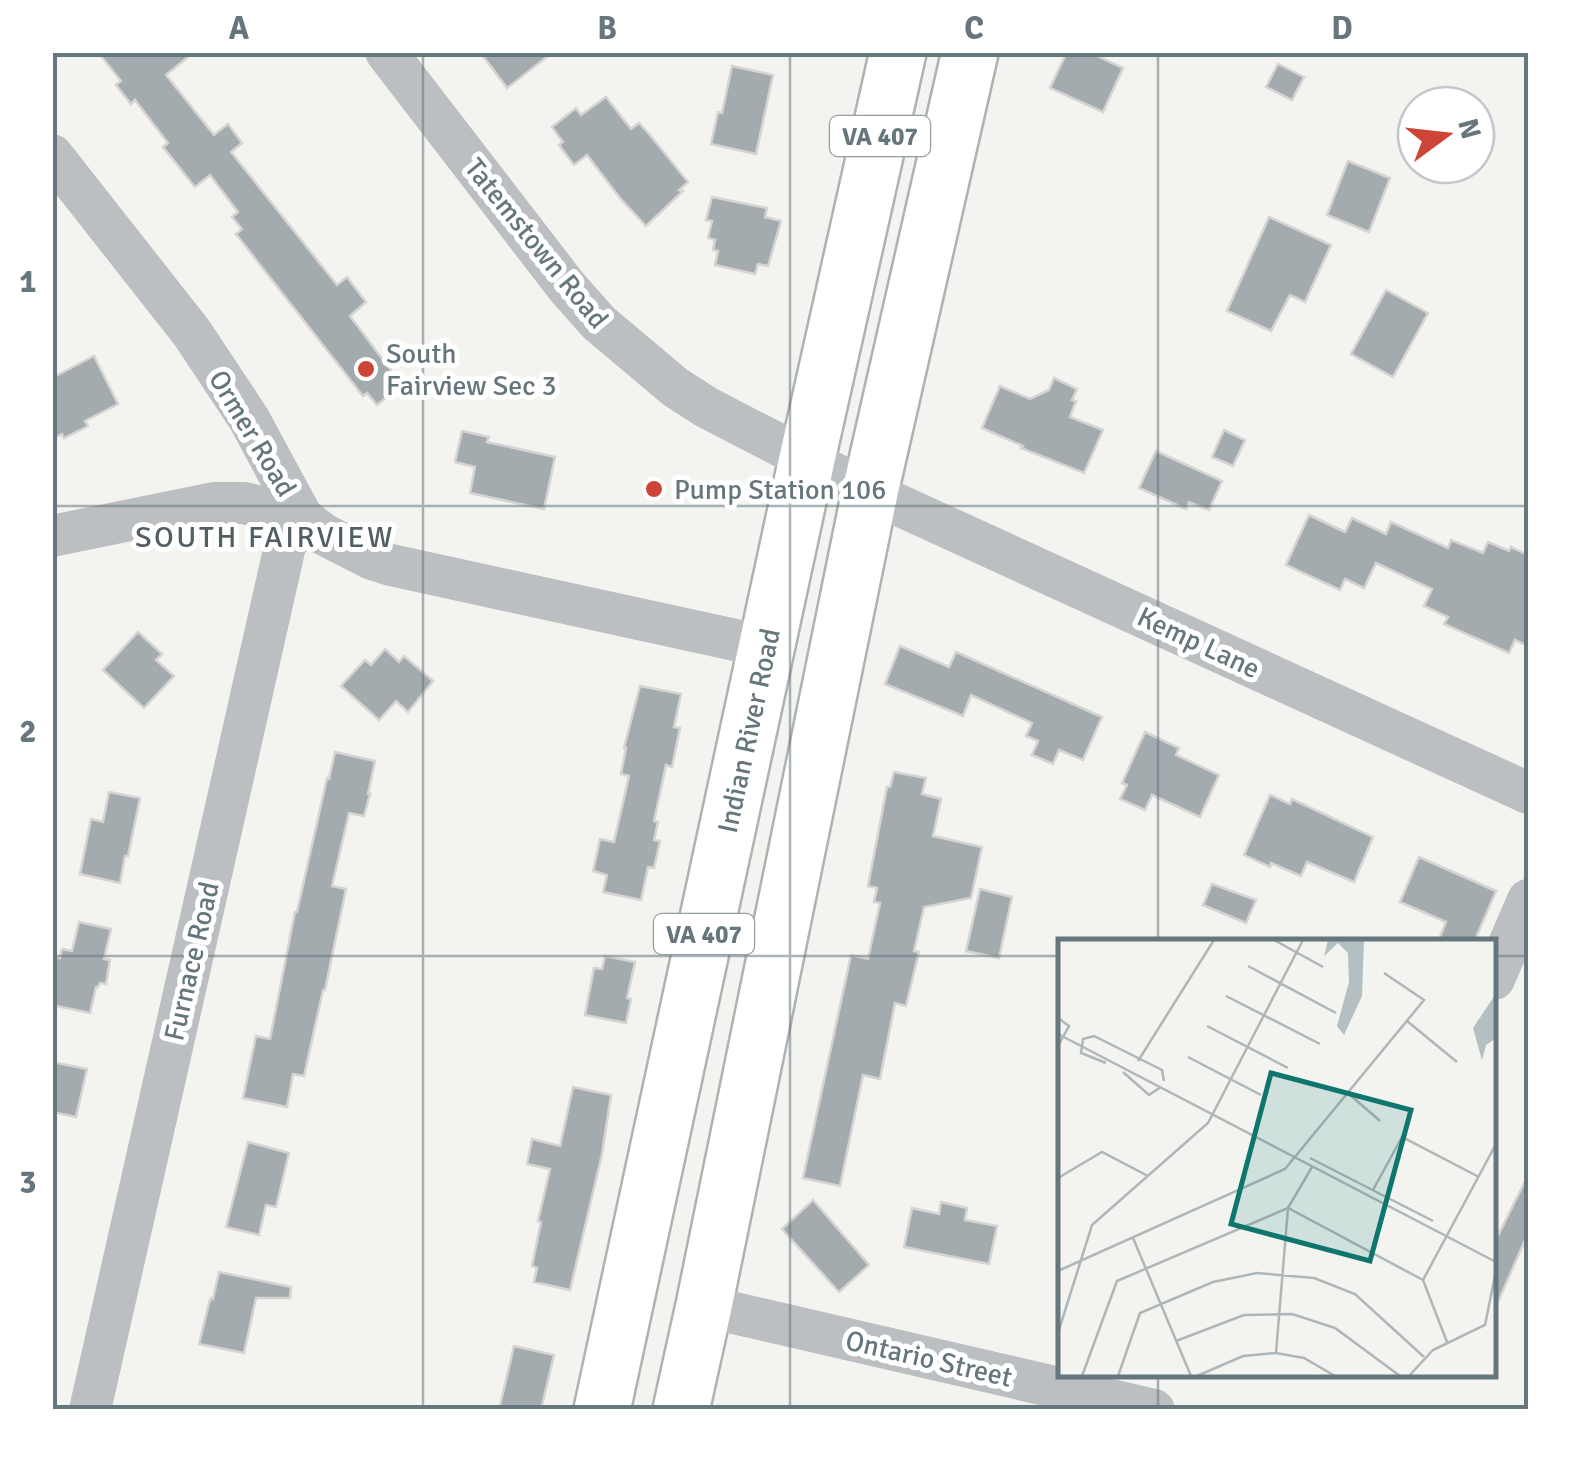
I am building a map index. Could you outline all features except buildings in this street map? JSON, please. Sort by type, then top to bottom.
[{"type":"main road","name":"Indian River Road","points":[[602,1410],[898,52]]},
{"type":"main road","name":"VA 407","points":[[681,1410],[870,492],[970,52]]},
{"type":"street","name":"Tatemstown Road","points":[[386,52],[599,323],[675,387],[706,407],[870,492]]},
{"type":"street","name":"Ormer Road","points":[[52,155],[192,333],[249,420],[302,517],[323,534],[372,560],[767,647]]},
{"type":"street","name":"Kemp Lane","points":[[870,492],[1528,793]]},
{"type":"street","points":[[52,536],[214,503],[244,503],[302,517]]},
{"type":"street","name":"Furnace Road","points":[[90,1410],[285,546],[302,517]]},
{"type":"street","points":[[1496,974],[1528,900]]},
{"type":"street","name":"Ontario Street","points":[[704,1306],[1154,1410]]},
{"type":"place","name":"South Fairview Sec 3","points":[[366,369]]},
{"type":"place","name":"Pump Station 106","points":[[654,489]]},
{"type":"district","name":"SOUTH FAIRVIEW","points":[[265,537]]}]
